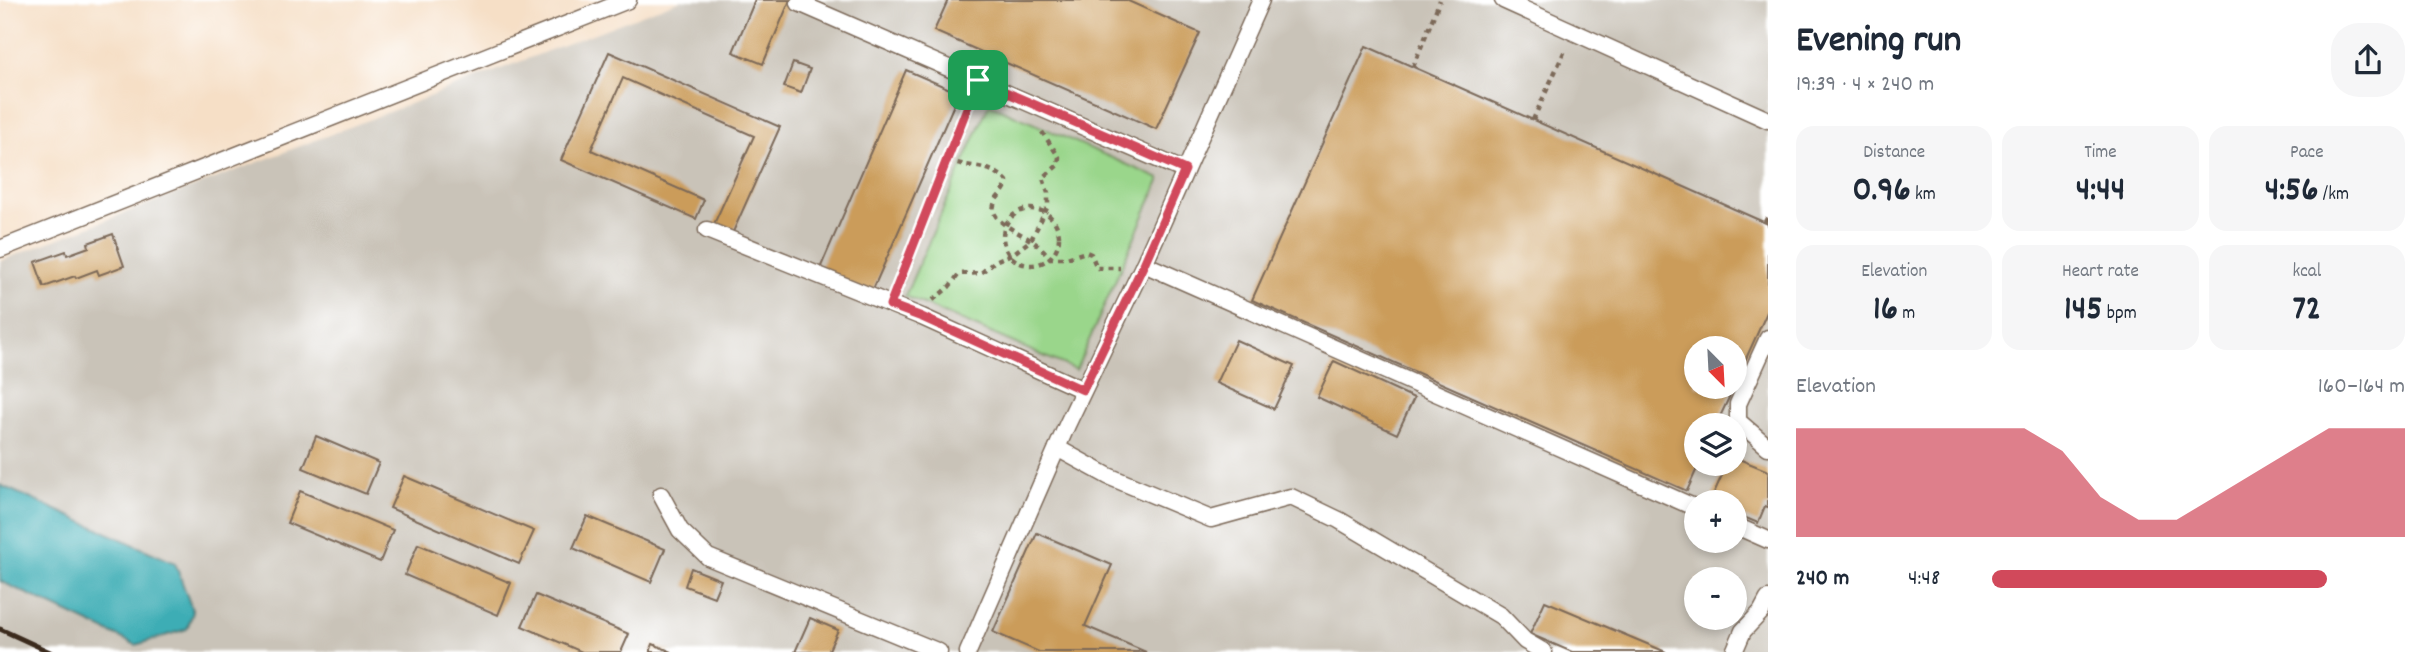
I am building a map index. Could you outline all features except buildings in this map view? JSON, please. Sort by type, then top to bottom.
[{"type":"lane","points":[[0,250],[628,0]]},
{"type":"lane","points":[[968,652],[1083,390],[1141,270],[1261,0]]},
{"type":"lane","points":[[1503,0],[1768,120]]},
{"type":"lane","points":[[799,3],[1185,170]]},
{"type":"lane","points":[[707,230],[922,317],[1083,390]]},
{"type":"lane","points":[[1141,270],[1684,503]]},
{"type":"lane","points":[[1768,338],[1738,404],[1738,421],[1768,447]]},
{"type":"lane","points":[[1057,448],[1108,476],[1211,519],[1291,497],[1339,520],[1501,617],[1525,641],[1544,652]]},
{"type":"lane","points":[[661,495],[680,530],[708,556],[939,652]]},
{"type":"lane","points":[[1747,531],[1768,540]]},
{"type":"lane","points":[[1734,652],[1744,631],[1761,612],[1768,599]]},
{"type":"path","points":[[1413,67],[1440,0]]},
{"type":"path","points":[[1533,120],[1573,31]]},
{"type":"path","points":[[890,305],[978,80]]},
{"type":"path","points":[[922,317],[927,306],[949,287],[959,274],[981,273],[995,261],[1014,253],[1031,240],[1049,201],[1043,178],[1058,165],[1059,157],[1038,126],[1045,109]]},
{"type":"path","points":[[948,160],[962,166],[976,165],[996,172],[1007,181],[1006,189],[993,209],[1006,225],[1031,240],[1050,257],[1067,258],[1086,252],[1091,254],[1097,268],[1141,270]]},
{"type":"path","points":[[1026,209],[1045,212],[1058,227],[1058,246],[1050,257],[1036,265],[1026,265],[1009,254],[1003,237],[1006,225],[1017,212],[1026,209]]},
{"type":"path","points":[[1765,222],[1768,216]]},
{"type":"shaded area","points":[[681,0],[1768,0],[1768,652],[0,652],[0,261]]},
{"type":"green space","points":[[989,104],[1160,179],[1076,370],[905,296]]},
{"type":"water","points":[[0,485],[175,563],[193,612],[187,629],[136,645],[0,581]]},
{"type":"railway","points":[[0,629],[50,652]]},
{"type":"route","points":[[978,80],[1185,170],[1144,264],[1083,390],[890,305],[978,80]]}]
